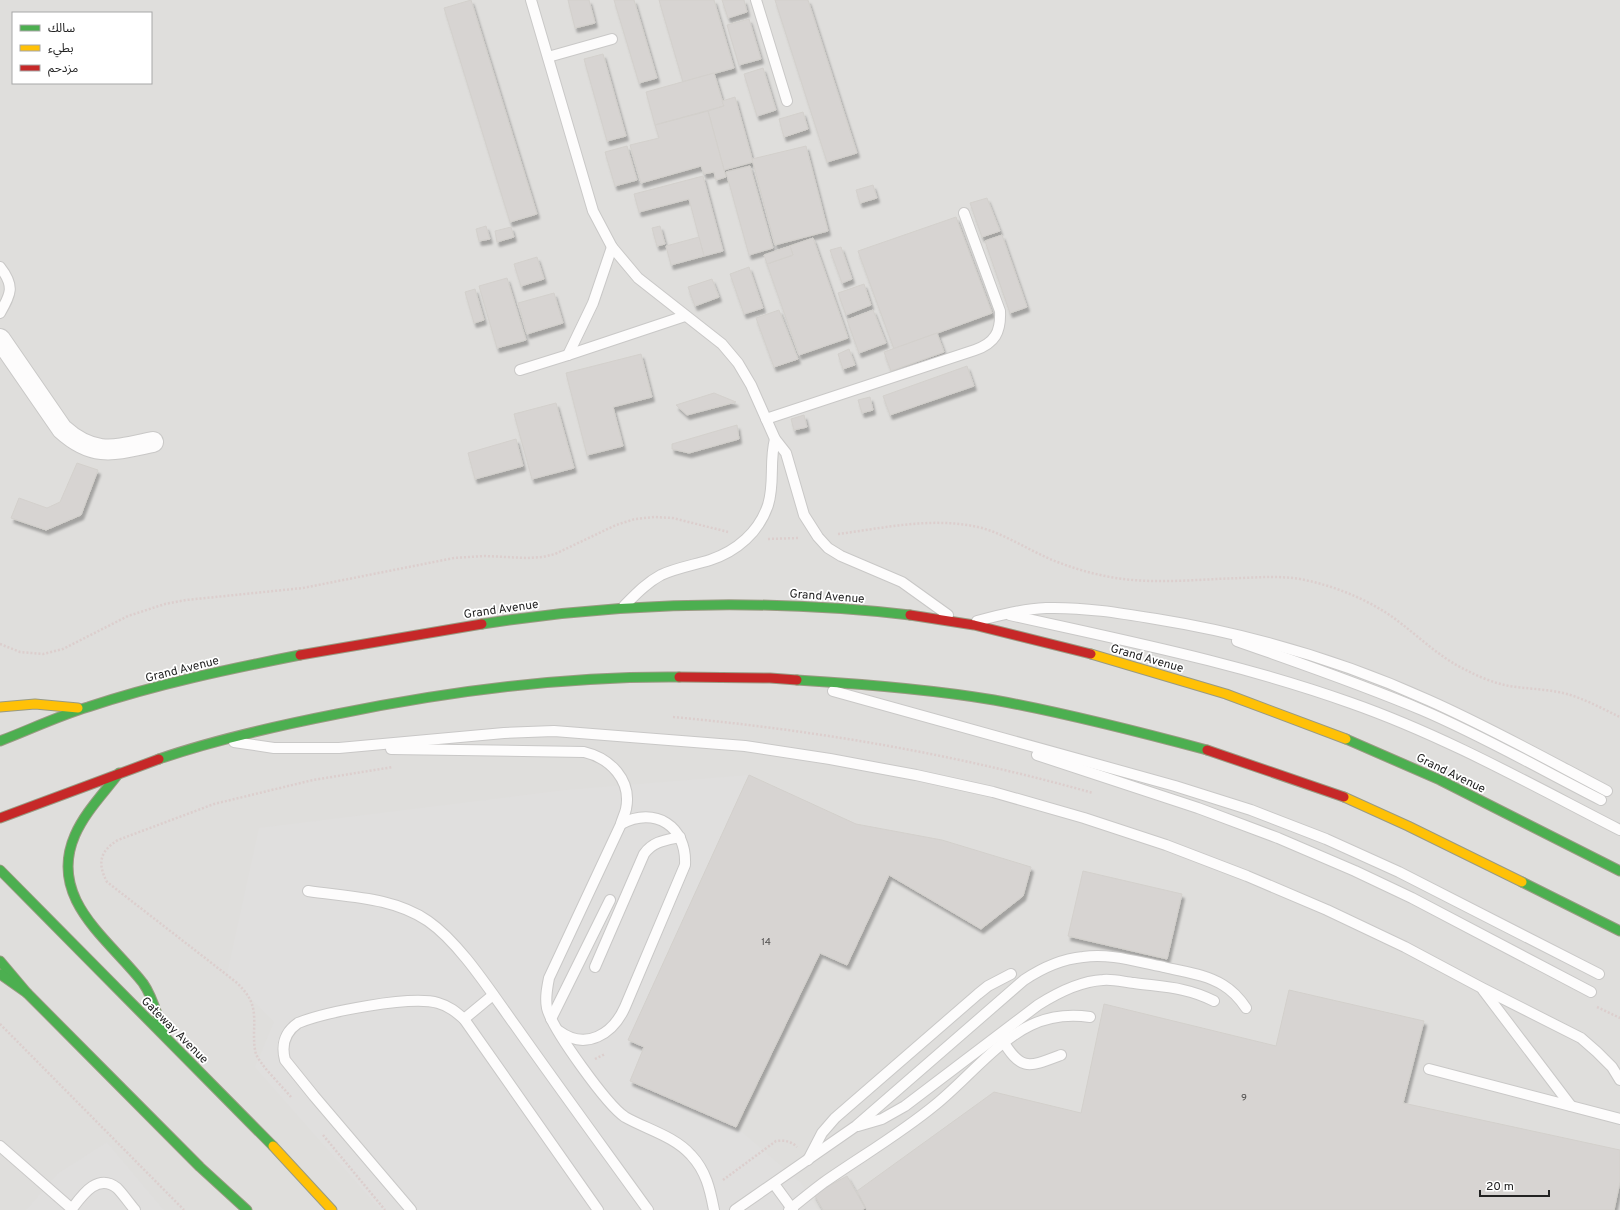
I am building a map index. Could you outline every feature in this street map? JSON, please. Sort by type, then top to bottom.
[{"type":"main road","name":"Grand Avenue","points":[[0,741],[83,708],[138,692],[248,665],[376,641],[522,617],[622,608],[710,605],[788,605],[867,610],[962,623],[1061,646],[1154,671],[1246,701],[1336,735],[1425,772],[1620,871]]},
{"type":"main road","points":[[0,818],[119,772],[219,740],[310,719],[426,697],[516,685],[610,678],[709,676],[789,678],[879,685],[969,696],[1059,712],[1147,733],[1235,758],[1323,789],[1404,823],[1618,930]]},
{"type":"main road","points":[[0,707],[31,704],[83,708]]},
{"type":"main road","points":[[119,772],[84,819],[74,838],[68,854],[67,866],[69,881],[73,895],[86,920],[137,977],[148,992],[164,1036]]},
{"type":"main road","name":"Gateway Avenue","points":[[0,870],[271,1143],[332,1210]]},
{"type":"main road","points":[[0,961],[27,993],[200,1167],[247,1210]]},
{"type":"main road","points":[[0,974],[27,993]]},
{"type":"street","points":[[0,339],[62,429],[81,444],[105,450],[153,442]]},
{"type":"lane","points":[[531,0],[593,211],[612,248],[638,278],[722,344],[731,354],[745,374],[775,439],[788,457],[804,515],[810,527],[828,548],[854,563],[902,582],[962,623],[1003,614],[1045,608],[1087,609],[1188,624],[1286,648],[1333,663],[1427,699],[1472,720],[1607,791]]},
{"type":"lane","points":[[756,0],[787,101]]},
{"type":"lane","points":[[548,57],[612,39]]},
{"type":"lane","points":[[766,419],[975,350],[983,347],[996,336],[999,328],[1000,311],[964,213]]},
{"type":"lane","points":[[568,355],[594,303],[612,248]]},
{"type":"lane","points":[[0,267],[7,276],[10,287],[8,299],[0,313]]},
{"type":"lane","points":[[520,370],[685,316]]},
{"type":"lane","points":[[622,608],[646,585],[657,578],[669,572],[723,555],[748,537],[762,519],[771,495],[773,483],[772,454],[775,439]]},
{"type":"lane","points":[[1003,614],[1181,652],[1238,667],[1352,703],[1463,749],[1620,830]]},
{"type":"lane","points":[[1188,624],[1329,673],[1423,710],[1601,800]]},
{"type":"lane","points":[[789,678],[1175,786],[1251,810],[1326,839],[1399,872],[1599,974]]},
{"type":"lane","points":[[912,713],[1198,808],[1278,838],[1355,871],[1412,898],[1591,992]]},
{"type":"lane","points":[[339,748],[504,733],[554,732],[745,746],[830,759],[916,775],[993,792],[1084,818],[1166,845],[1247,876],[1327,910],[1405,947],[1581,1038],[1612,1067],[1620,1080]]},
{"type":"lane","points":[[219,740],[274,748],[584,752],[596,755],[612,766],[622,781],[626,793],[626,808],[621,824],[549,978],[546,999],[554,1024],[603,1096],[613,1107],[625,1116],[674,1142],[690,1153],[701,1168],[709,1185],[714,1210]]},
{"type":"lane","points":[[554,1024],[564,1034],[583,1040],[602,1035],[617,1023],[685,865],[686,855],[680,837],[668,824],[653,817],[642,816],[630,819],[621,824]]},
{"type":"lane","points":[[595,967],[644,854],[653,844],[680,837]]},
{"type":"lane","points":[[308,891],[385,902],[407,910],[427,921],[445,935],[461,952],[493,995],[648,1210]]},
{"type":"lane","points":[[554,1024],[610,900]]},
{"type":"lane","points":[[735,1210],[856,1126],[1024,980],[1037,972],[1066,960],[1098,955],[1113,956],[1202,976],[1218,982],[1232,991],[1246,1008]]},
{"type":"lane","points":[[807,1161],[822,1133],[835,1118],[978,994],[988,986],[1011,974]]},
{"type":"lane","points":[[774,1184],[791,1209],[822,1184],[921,1116],[951,1091],[1001,1039],[1050,997],[1076,986],[1104,980],[1183,989],[1200,994],[1214,1001]]},
{"type":"lane","points":[[1482,988],[1571,1106]]},
{"type":"lane","points":[[464,1019],[493,995]]},
{"type":"lane","points":[[411,1210],[289,1066],[283,1053],[284,1039],[292,1027],[305,1020],[377,1005],[426,1001],[437,1003],[456,1012],[464,1019],[598,1210]]},
{"type":"lane","points":[[856,1126],[882,1119],[905,1106],[1001,1039],[1043,1020],[1059,1016],[1074,1015],[1090,1017]]},
{"type":"lane","points":[[1001,1039],[1013,1057],[1030,1065],[1036,1065],[1060,1055]]},
{"type":"lane","points":[[1429,1069],[1620,1119]]},
{"type":"lane","points":[[0,1146],[71,1210],[92,1186],[104,1184],[117,1188],[135,1210]]},
{"type":"path","points":[[291,1098],[257,1055],[254,1046],[255,1013],[252,1002],[245,991],[236,982],[107,882],[102,872],[102,857],[109,846],[118,840],[214,804],[313,780],[398,767]]},
{"type":"path","points":[[0,1024],[184,1210]]},
{"type":"path","points":[[321,1133],[385,1210]]},
{"type":"path","points":[[709,1185],[723,1180],[776,1141],[783,1140],[796,1145],[807,1161]]},
{"type":"shaded area","points":[[0,0],[1620,0],[1620,1210],[0,1210]]},
{"type":"shaded area","points":[[749,775],[628,1040],[644,1047],[630,1081],[736,1127],[801,1183],[818,1210],[381,1210],[255,1067],[274,1022],[227,974],[259,828],[566,790]]},
{"type":"shaded area","points":[[107,1142],[164,1210],[26,1210],[57,1174]]},
{"type":"building","points":[[471,0],[537,214],[510,222],[444,8]]},
{"type":"building","points":[[568,0],[589,0],[595,23],[575,28]]},
{"type":"building","points":[[614,0],[634,0],[657,78],[639,83]]},
{"type":"building","points":[[659,0],[714,0],[734,68],[683,82]]},
{"type":"building","points":[[722,0],[744,0],[747,12],[728,18]]},
{"type":"building","points":[[775,0],[808,0],[857,153],[827,162]]},
{"type":"building","points":[[749,19],[761,59],[739,65],[727,25]]},
{"type":"building","points":[[603,54],[626,136],[607,141],[584,59]]},
{"type":"building","points":[[763,68],[776,110],[757,116],[744,74]]},
{"type":"building","points":[[714,73],[724,106],[655,125],[646,92]]},
{"type":"building","points":[[735,97],[753,162],[724,170],[708,111],[724,106],[722,101]]},
{"type":"building","points":[[708,111],[726,177],[716,180],[714,172],[704,174],[701,166],[641,183],[630,145],[659,138],[655,125]]},
{"type":"building","points":[[803,112],[808,129],[784,137],[779,119]]},
{"type":"building","points":[[627,146],[637,180],[615,186],[605,152]]},
{"type":"building","points":[[806,146],[828,231],[775,245],[752,159]]},
{"type":"building","points":[[750,166],[773,248],[749,255],[726,172]]},
{"type":"building","points":[[703,176],[723,251],[704,256],[689,199],[639,212],[634,194]]},
{"type":"building","points":[[873,185],[877,198],[860,203],[856,190]]},
{"type":"building","points":[[987,198],[1000,231],[982,237],[970,203]]},
{"type":"building","points":[[956,217],[992,313],[894,349],[858,251]]},
{"type":"building","points":[[486,226],[490,239],[479,241],[476,229]]},
{"type":"building","points":[[660,226],[665,244],[657,246],[652,228]]},
{"type":"building","points":[[511,227],[514,237],[497,242],[495,231]]},
{"type":"building","points":[[1002,235],[1027,307],[1010,313],[985,241]]},
{"type":"building","points":[[699,237],[704,256],[671,265],[666,246]]},
{"type":"building","points":[[813,238],[848,338],[799,355],[767,264],[793,255],[790,246]]},
{"type":"building","points":[[790,246],[793,255],[767,264],[764,255]]},
{"type":"building","points":[[841,247],[852,279],[842,283],[830,250]]},
{"type":"building","points":[[537,257],[544,279],[521,286],[514,264]]},
{"type":"building","points":[[749,267],[763,308],[744,314],[730,274]]},
{"type":"building","points":[[507,278],[526,340],[497,348],[479,286]]},
{"type":"building","points":[[712,279],[719,297],[695,306],[688,287]]},
{"type":"building","points":[[864,284],[871,305],[846,315],[838,293]]},
{"type":"building","points":[[475,289],[484,320],[474,323],[465,292]]},
{"type":"building","points":[[554,293],[563,323],[527,334],[518,303]]},
{"type":"building","points":[[779,310],[798,359],[774,367],[756,318]]},
{"type":"building","points":[[873,310],[886,343],[859,353],[847,320]]},
{"type":"building","points":[[937,333],[944,352],[891,371],[884,352]]},
{"type":"building","points":[[849,349],[855,365],[843,369],[838,354]]},
{"type":"building","points":[[641,354],[652,397],[613,407],[623,446],[587,455],[566,373]]},
{"type":"building","points":[[967,366],[974,386],[890,415],[883,396]]},
{"type":"building","points":[[714,393],[736,402],[687,415],[676,405]]},
{"type":"building","points":[[870,397],[873,410],[862,413],[858,400]]},
{"type":"building","points":[[556,403],[574,468],[532,479],[514,414]]},
{"type":"building","points":[[804,415],[807,427],[794,430],[791,419]]},
{"type":"building","points":[[737,425],[739,439],[689,453],[672,449],[672,444]]},
{"type":"building","points":[[516,439],[523,466],[475,479],[468,453]]},
{"type":"building","points":[[77,463],[98,470],[81,515],[46,530],[11,518],[19,498],[47,508],[60,502]]},
{"type":"building","points":[[749,775],[856,824],[942,840],[1031,867],[1023,896],[981,929],[889,875],[847,965],[820,953],[736,1127],[630,1081],[644,1047],[628,1040]]},
{"type":"building","points":[[1083,871],[1182,894],[1167,959],[1068,936]]},
{"type":"building","points":[[1289,990],[1424,1021],[1403,1103],[1620,1150],[1620,1182],[1614,1210],[867,1210],[857,1191],[994,1092],[1081,1113],[1104,1004],[1276,1046]]},
{"type":"building","points":[[847,1176],[865,1208],[862,1210],[823,1210],[814,1194]]},
{"type":"traffic: fast","points":[[482,624],[588,611],[696,605],[803,607],[910,615]]},
{"type":"traffic: fast","points":[[0,741],[77,711],[140,691],[300,655]]},
{"type":"traffic: fast","points":[[159,759],[203,745],[269,728],[422,698],[507,686],[550,682],[636,677],[679,677]]},
{"type":"traffic: fast","points":[[797,680],[896,687],[994,700],[1101,723],[1207,750]]},
{"type":"traffic: fast","points":[[1346,739],[1440,780],[1620,871]]},
{"type":"traffic: fast","points":[[119,773],[89,811],[75,835],[68,858],[69,879],[75,898],[86,916],[99,934],[143,983],[152,1000],[163,1031]]},
{"type":"traffic: fast","points":[[0,870],[273,1146]]},
{"type":"traffic: fast","points":[[1522,882],[1620,931]]},
{"type":"traffic: fast","points":[[0,961],[27,993],[200,1167],[247,1210]]},
{"type":"traffic: fast","points":[[0,974],[27,993]]},
{"type":"traffic: slow","points":[[1091,654],[1226,694],[1346,739]]},
{"type":"traffic: slow","points":[[0,707],[35,704],[78,708]]},
{"type":"traffic: slow","points":[[1344,797],[1408,826],[1522,882]]},
{"type":"traffic: slow","points":[[273,1146],[332,1210]]},
{"type":"traffic: jam","points":[[910,615],[974,625],[1091,654]]},
{"type":"traffic: jam","points":[[300,655],[482,624]]},
{"type":"traffic: jam","points":[[679,677],[770,678],[797,680]]},
{"type":"traffic: jam","points":[[1207,750],[1344,797]]},
{"type":"traffic: jam","points":[[0,818],[159,759]]}]
